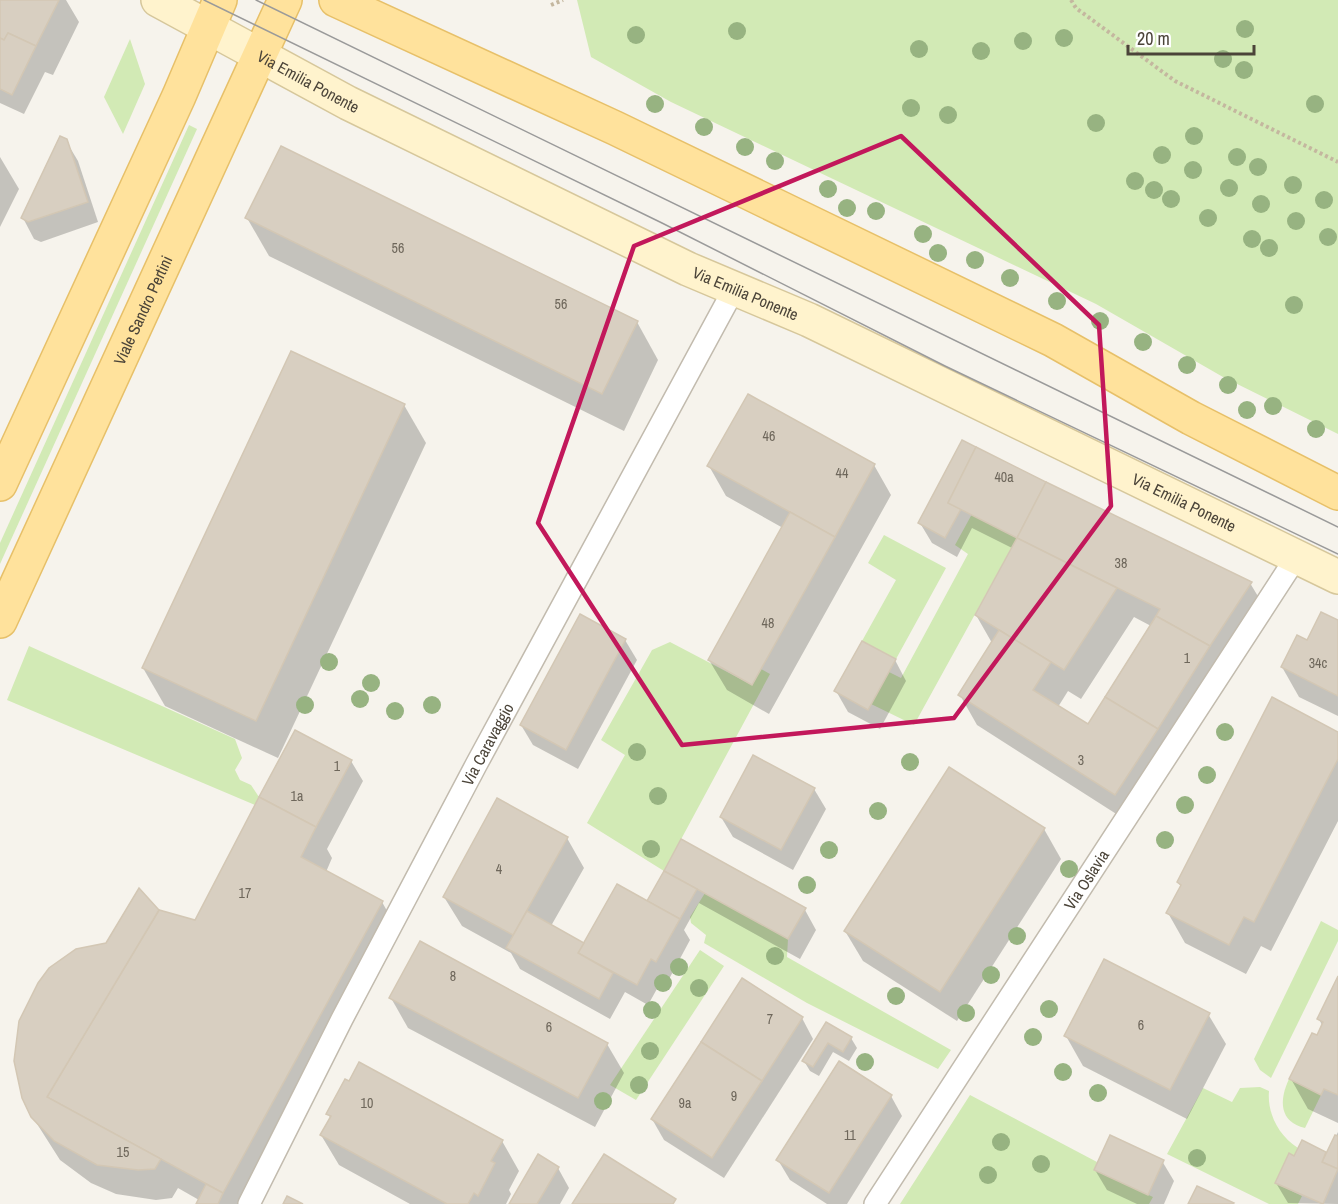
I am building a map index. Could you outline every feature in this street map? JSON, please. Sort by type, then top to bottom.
[{"type":"main road","name":"Viale Sandro Pertini","points":[[0,621],[208,163],[285,0]]},
{"type":"main road","points":[[336,0],[615,128],[1053,340],[1191,418],[1338,493]]},
{"type":"main road","points":[[0,484],[214,13]]},
{"type":"street","name":"Via Emilia Ponente","points":[[158,0],[214,13],[259,56],[358,108],[734,289],[809,320],[1338,577]]},
{"type":"lane","name":"Via Caravaggio","points":[[249,1204],[342,1020],[466,785],[734,289]]},
{"type":"lane","name":"Via Oslavia","points":[[875,1204],[1296,556]]},
{"type":"path","points":[[551,4],[563,0]]},
{"type":"path","points":[[1071,0],[1076,8],[1174,81],[1338,162]]},
{"type":"highlighted area","points":[[901,136],[1099,325],[1111,506],[954,718],[682,745],[538,523],[634,246]]},
{"type":"green space","points":[[577,0],[1338,0],[1338,434],[1223,377],[1096,304],[671,102],[591,57]]},
{"type":"green space","points":[[130,39],[145,84],[123,134],[104,97]]},
{"type":"green space","points":[[189,125],[197,129],[0,564],[0,543]]},
{"type":"green space","points":[[972,514],[1017,538],[914,725],[871,704],[889,672],[901,678],[968,554],[955,545]]},
{"type":"green space","points":[[884,535],[946,568],[896,659],[862,641],[896,580],[868,563]]},
{"type":"green space","points":[[670,642],[752,685],[761,669],[770,674],[664,871],[587,823],[625,755],[601,740],[652,650]]},
{"type":"green space","points":[[29,646],[235,739],[242,758],[235,770],[240,780],[251,785],[259,797],[255,805],[7,700]]},
{"type":"green space","points":[[705,893],[788,939],[787,957],[951,1050],[938,1069],[807,1003],[704,943],[706,935],[691,923],[690,917]]},
{"type":"green space","points":[[1321,921],[1338,930],[1338,941],[1271,1078],[1260,1070],[1254,1059]]},
{"type":"green space","points":[[700,950],[724,966],[636,1100],[610,1085]]},
{"type":"green space","points":[[1289,1079],[1321,1095],[1305,1128],[1290,1121],[1284,1109],[1284,1095]]},
{"type":"green space","points":[[1260,1087],[1269,1091],[1272,1116],[1280,1131],[1298,1148],[1294,1156],[1289,1153],[1275,1183],[1302,1196],[1298,1204],[1269,1204],[1167,1154],[1203,1088],[1232,1102],[1240,1088]]},
{"type":"green space","points":[[970,1095],[1097,1162],[1094,1170],[1153,1197],[1149,1204],[900,1204]]},
{"type":"building","points":[[0,0],[59,0],[36,46],[8,33],[4,40],[0,38]]},
{"type":"building","points":[[8,33],[36,46],[12,95],[0,89],[0,38],[4,40]]},
{"type":"building","points":[[60,136],[67,139],[88,202],[28,222],[21,218]]},
{"type":"building","points":[[281,146],[638,321],[602,394],[245,218]]},
{"type":"building","points":[[291,351],[405,404],[256,721],[142,668]]},
{"type":"building","points":[[748,394],[875,464],[835,537],[707,466]]},
{"type":"building","points":[[962,440],[976,447],[948,503],[961,509],[945,538],[918,523]]},
{"type":"building","points":[[976,447],[1046,482],[1017,538],[948,503]]},
{"type":"building","points":[[1046,482],[1252,582],[1210,646],[1156,616],[1160,609],[1017,538]]},
{"type":"building","points":[[790,512],[835,537],[752,685],[708,660]]},
{"type":"building","points":[[1017,538],[1117,588],[1064,670],[975,615]]},
{"type":"building","points":[[1321,612],[1338,620],[1338,696],[1281,667],[1297,635],[1307,640]]},
{"type":"building","points":[[580,614],[626,639],[566,750],[520,725]]},
{"type":"building","points":[[1156,616],[1210,646],[1158,729],[1105,697]]},
{"type":"building","points":[[999,630],[1051,662],[1033,690],[1088,724],[1105,697],[1158,729],[1115,795],[958,695]]},
{"type":"building","points":[[862,641],[896,659],[868,710],[834,691]]},
{"type":"building","points":[[1272,697],[1338,732],[1338,759],[1254,922],[1244,917],[1229,945],[1166,913],[1181,885],[1177,882]]},
{"type":"building","points":[[295,730],[352,760],[316,827],[259,797]]},
{"type":"building","points":[[753,755],[815,788],[781,850],[720,817]]},
{"type":"building","points":[[949,767],[1045,828],[940,992],[844,931]]},
{"type":"building","points":[[259,797],[316,827],[301,857],[383,901],[223,1193],[47,1097],[159,910],[195,920]]},
{"type":"building","points":[[497,798],[568,837],[513,935],[443,897]]},
{"type":"building","points":[[681,839],[806,908],[788,939],[664,871]]},
{"type":"building","points":[[664,871],[697,889],[680,919],[647,901]]},
{"type":"building","points":[[617,884],[680,919],[656,962],[651,959],[637,985],[578,953]]},
{"type":"building","points":[[139,888],[159,910],[47,1097],[161,1159],[155,1169],[138,1170],[97,1165],[54,1141],[31,1117],[22,1098],[14,1061],[19,1021],[38,983],[49,968],[76,949],[106,943]]},
{"type":"building","points":[[527,911],[584,943],[578,953],[613,973],[599,999],[506,948]]},
{"type":"building","points":[[420,941],[608,1043],[578,1098],[389,998]]},
{"type":"building","points":[[1104,959],[1210,1013],[1170,1090],[1064,1036]]},
{"type":"building","points":[[1338,976],[1338,1095],[1324,1089],[1321,1095],[1289,1079],[1312,1033],[1317,1035],[1323,1022],[1317,1019]]},
{"type":"building","points":[[742,978],[803,1017],[762,1081],[701,1042]]},
{"type":"building","points":[[826,1022],[852,1037],[843,1052],[828,1043],[813,1067],[802,1061]]},
{"type":"building","points":[[701,1042],[762,1081],[712,1158],[651,1119]]},
{"type":"building","points":[[839,1061],[892,1095],[829,1193],[776,1160]]},
{"type":"building","points":[[359,1062],[503,1140],[491,1161],[495,1163],[478,1196],[474,1193],[468,1204],[447,1204],[320,1135],[331,1116],[326,1114],[345,1079],[349,1081]]},
{"type":"building","points":[[1110,1135],[1164,1160],[1148,1195],[1094,1170]]},
{"type":"building","points":[[1335,1135],[1338,1136],[1338,1169],[1322,1162]]},
{"type":"building","points":[[1302,1140],[1326,1152],[1322,1162],[1338,1169],[1323,1204],[1275,1183],[1289,1153],[1294,1156]]},
{"type":"building","points":[[538,1154],[559,1167],[537,1204],[509,1204]]},
{"type":"building","points":[[604,1154],[676,1199],[673,1204],[572,1204]]},
{"type":"building","points":[[206,1184],[223,1193],[218,1204],[196,1204]]},
{"type":"building","points":[[1197,1186],[1234,1203],[1188,1204]]},
{"type":"building","points":[[287,1196],[303,1204],[283,1204]]},
{"type":"tram line","points":[[204,0],[662,223],[945,366],[1338,554]]},
{"type":"tram line","points":[[256,0],[1338,527]]}]
